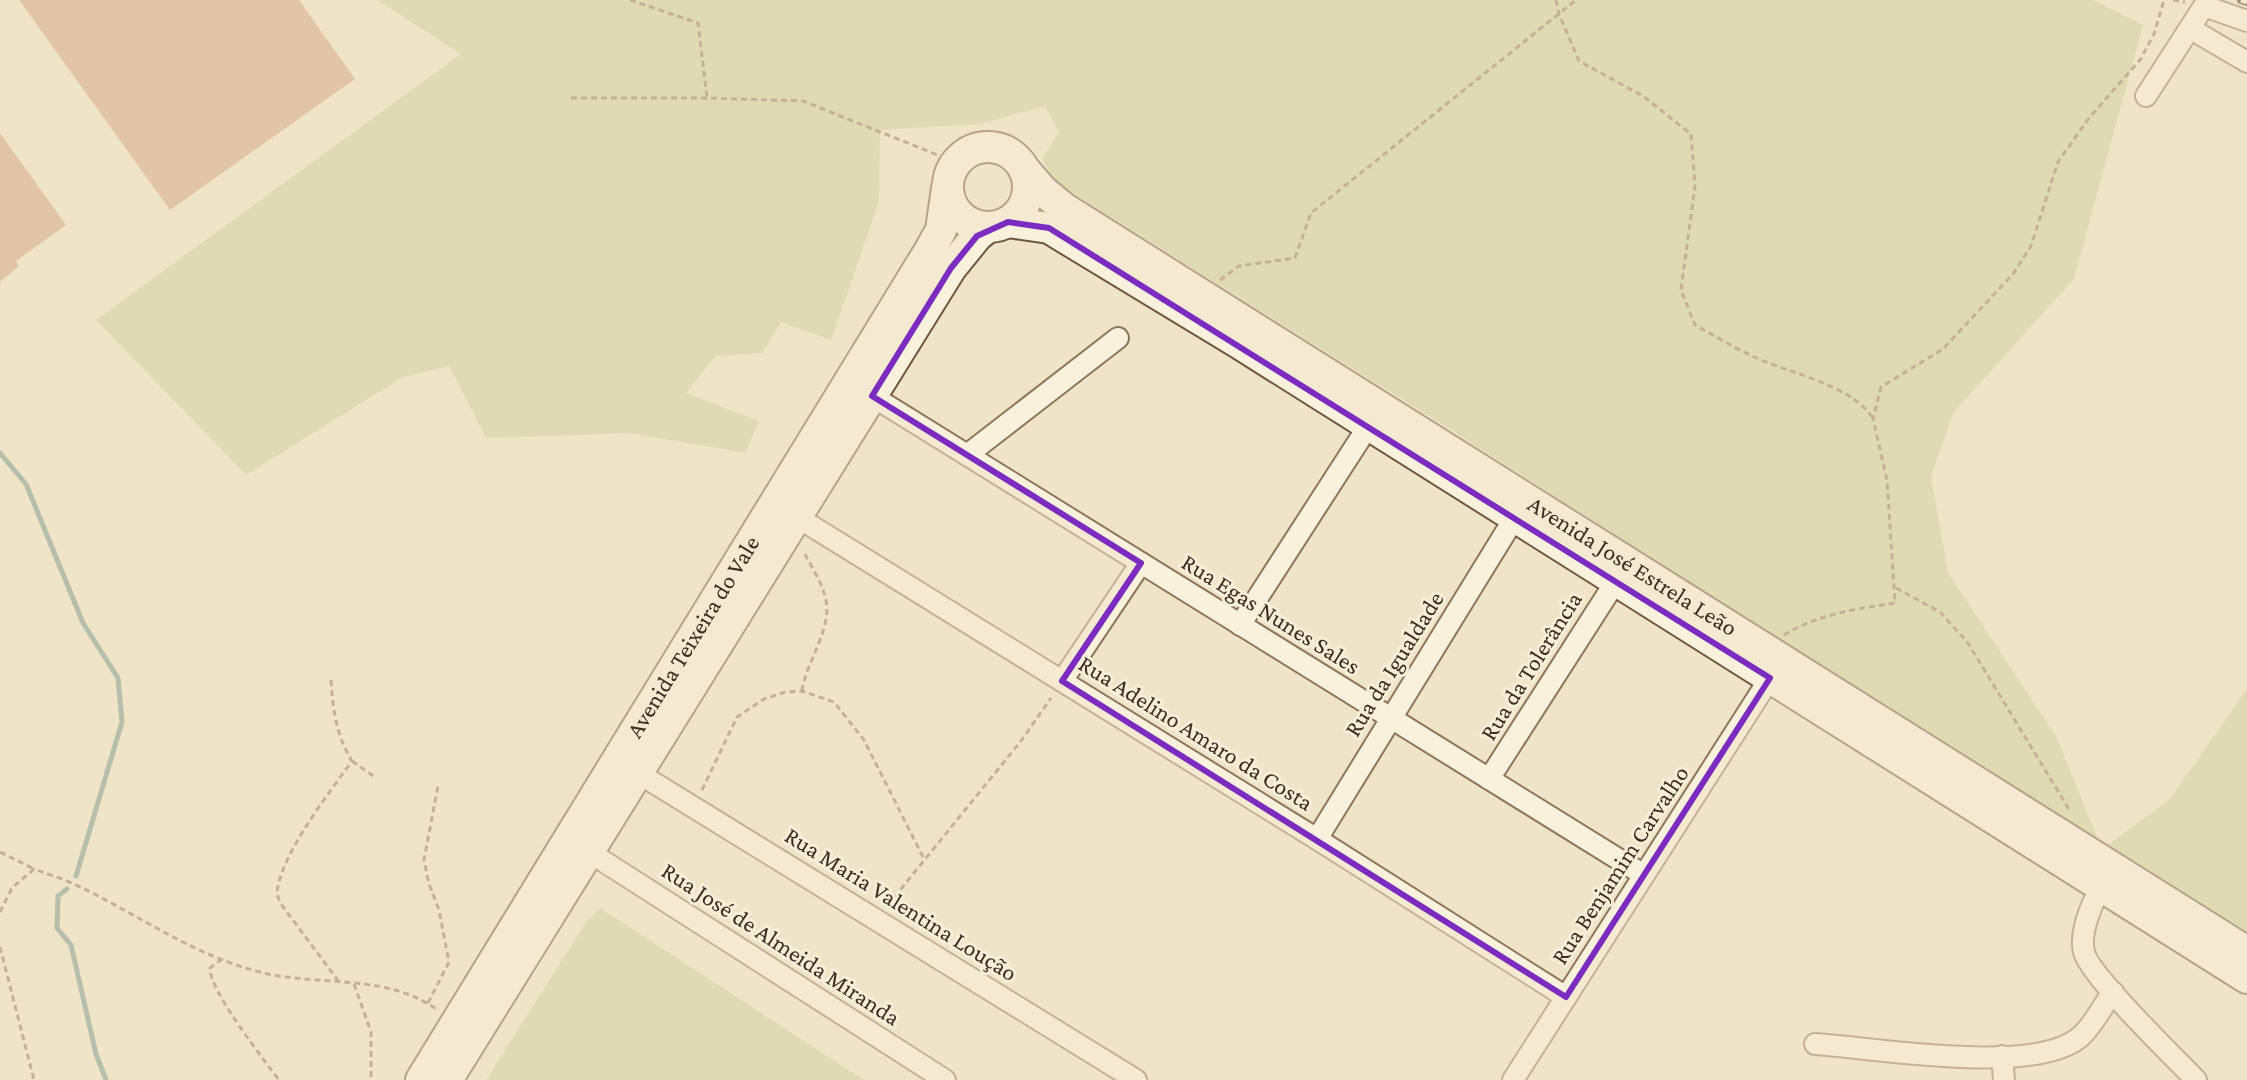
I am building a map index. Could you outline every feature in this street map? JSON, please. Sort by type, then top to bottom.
[{"type":"street","points":[[2146,96],[2204,6],[2247,21]]},
{"type":"street","points":[[2191,29],[2247,62]]},
{"type":"street","points":[[998,224],[976,225],[955,211],[951,175],[965,153],[978,148],[1005,150],[1024,169]]},
{"type":"street","name":"Avenida José Estrela Leão","points":[[1024,169],[1065,209],[1767,663],[2101,886],[2247,978]]},
{"type":"street","name":"Avenida Teixeira do Vale","points":[[447,1080],[951,268],[977,236],[1024,204],[1028,193],[1024,169]]},
{"type":"street","name":"Avenida Teixeira do Vale","points":[[421,1080],[930,250],[941,230],[951,175]]},
{"type":"street","name":"Avenida José Estrela Leão","points":[[998,224],[1049,228],[1616,581],[1767,663],[2247,952]]},
{"type":"street","points":[[967,455],[1118,338]]},
{"type":"street","name":"Rua Egas Nunes Sales","points":[[872,396],[1644,875]]},
{"type":"street","points":[[1240,625],[1369,425]]},
{"type":"street","name":"Rua da Igualdade","points":[[1317,839],[1515,517]]},
{"type":"street","name":"Rua Adelino Amaro da Costa","points":[[794,522],[1062,681],[1566,997]]},
{"type":"street","points":[[1062,681],[1141,563]]},
{"type":"street","name":"Rua da Tolerância","points":[[1489,779],[1616,581]]},
{"type":"street","name":"Rua Benjamim Carvalho","points":[[1513,1080],[1644,875],[1767,663]]},
{"type":"street","name":"Rua Maria Valentina Loução","points":[[638,773],[877,920],[1107,1073],[1136,1080]]},
{"type":"street","name":"Rua José de Almeida Miranda","points":[[589,852],[945,1080]]},
{"type":"street","points":[[2101,886],[2087,914],[2084,952],[2098,977],[2196,1080]]},
{"type":"street","points":[[1815,1044],[1972,1058],[2050,1053],[2081,1036],[2113,992]]},
{"type":"street","points":[[2002,1056],[2004,1080]]},
{"type":"path","points":[[630,0],[698,23],[707,98]]},
{"type":"path","points":[[1556,0],[1579,61],[1643,96],[1691,134],[1695,186],[1681,290],[1695,325],[1751,356],[1844,393],[1865,407],[1873,419],[1887,480],[1895,603],[1842,611],[1802,624],[1767,663]]},
{"type":"path","points":[[1201,295],[1239,266],[1295,258],[1311,213],[1576,0]]},
{"type":"path","points":[[1873,419],[1881,387],[1943,349],[2013,274],[2031,246],[2058,162],[2089,118],[2140,60],[2154,34],[2164,0]]},
{"type":"path","points":[[571,98],[803,101],[951,175]]},
{"type":"path","points":[[794,522],[825,594],[823,630],[804,677],[802,691]]},
{"type":"path","points":[[1896,588],[1940,612],[1968,643],[2075,820]]},
{"type":"path","points":[[331,680],[336,725],[342,746],[352,761],[376,778]]},
{"type":"path","points":[[877,920],[1021,741],[1062,681]]},
{"type":"path","points":[[694,807],[737,717],[764,699],[785,692],[802,691],[834,702],[853,724],[924,859]]},
{"type":"path","points":[[339,982],[277,895],[285,866],[299,840],[352,761]]},
{"type":"path","points":[[428,1003],[449,962],[439,910],[424,860],[438,786]]},
{"type":"path","points":[[0,852],[34,869],[76,884],[184,944],[222,959],[262,973],[396,989],[428,1003],[454,1025]]},
{"type":"path","points":[[0,912],[12,888],[34,869]]},
{"type":"path","points":[[0,947],[34,1080]]},
{"type":"path","points":[[222,959],[210,968],[212,979],[244,1032],[279,1080]]},
{"type":"path","points":[[354,984],[371,1032],[371,1080]]},
{"type":"highlighted area","points":[[1008,222],[1049,228],[1770,678],[1566,997],[1062,681],[1141,563],[872,396],[951,268],[977,236]]},
{"type":"green space","points":[[377,0],[2093,0],[2143,25],[2074,279],[1954,412],[1931,476],[1948,573],[2056,736],[2101,846],[1459,435],[1053,181],[1042,158],[1059,132],[1045,106],[979,124],[880,130],[879,202],[831,340],[781,322],[762,353],[716,356],[686,393],[759,421],[745,453],[630,433],[486,438],[449,366],[403,377],[246,475],[96,320],[461,54]]},
{"type":"green space","points":[[2247,689],[2247,940],[2103,848],[2169,800]]},
{"type":"green space","points":[[600,908],[864,1080],[486,1080],[587,921]]},
{"type":"building","points":[[19,0],[299,0],[355,79],[170,210]]},
{"type":"building","points":[[0,133],[66,225],[16,261],[19,266],[0,282]]},
{"type":"waterway","points":[[0,453],[26,484],[83,623],[118,678],[122,722],[76,876]]},
{"type":"waterway","points":[[67,889],[58,896],[57,928],[71,945],[96,1054],[106,1080]]},
{"type":"railway","points":[[2241,0],[2247,2]]}]
